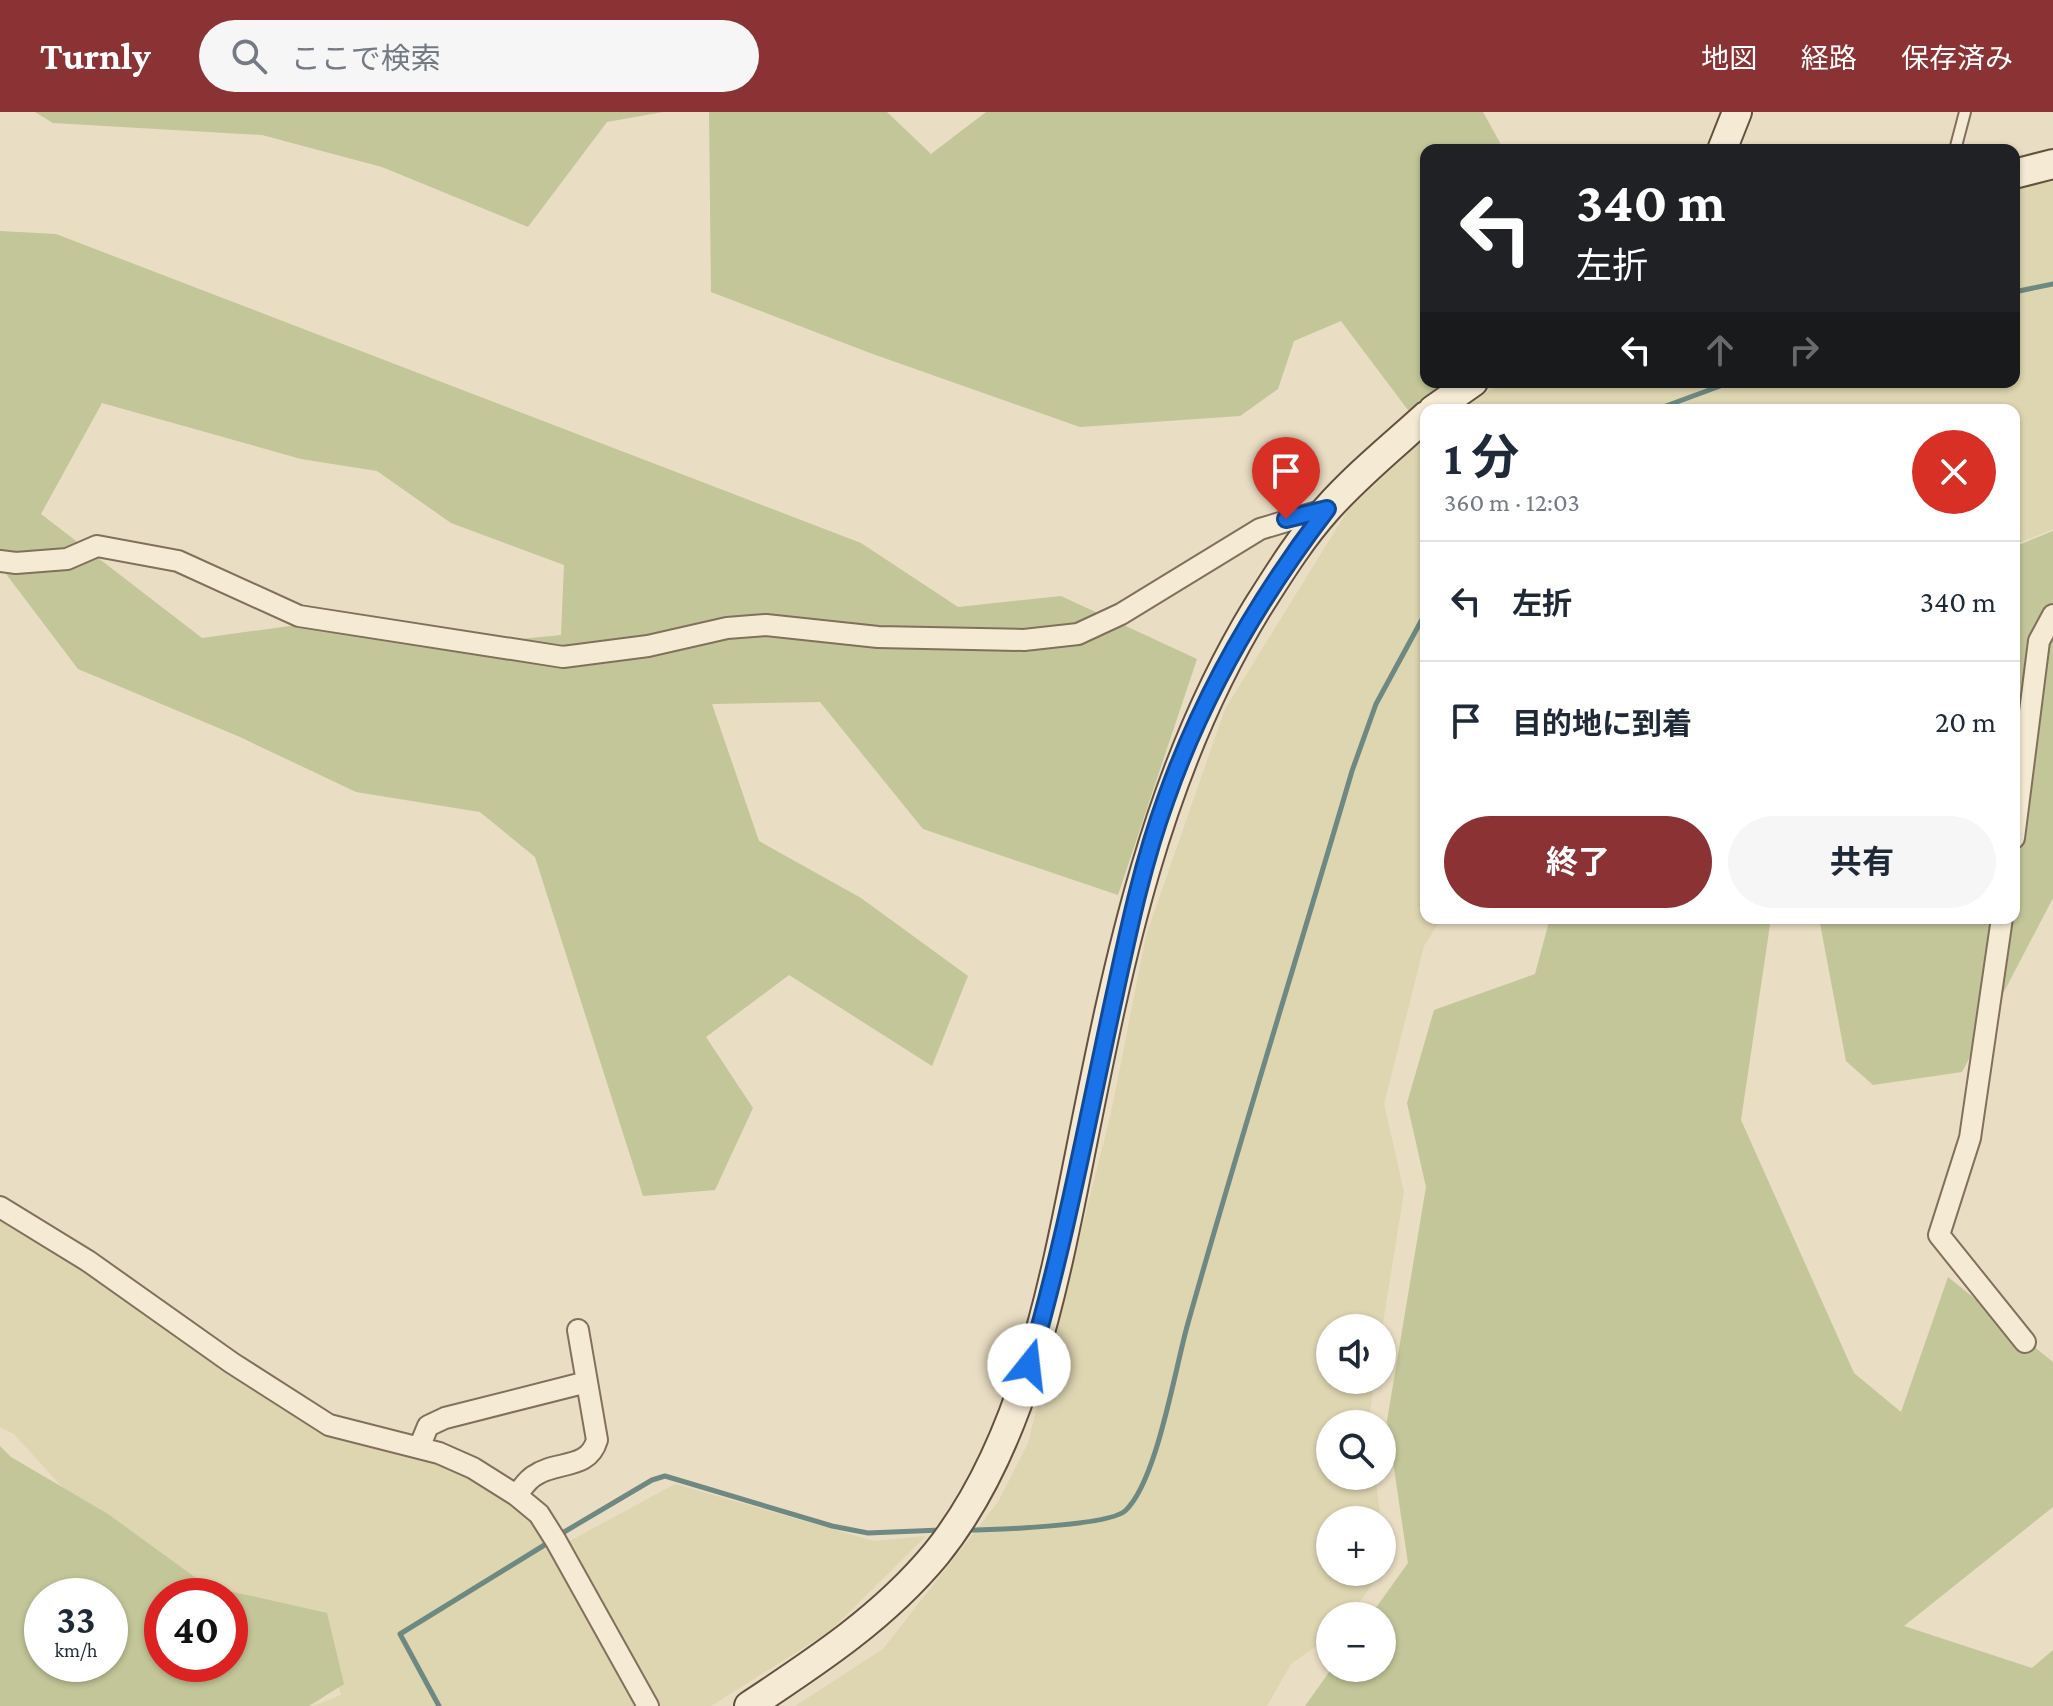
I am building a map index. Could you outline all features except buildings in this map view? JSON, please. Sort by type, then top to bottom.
[{"type":"street","points":[[1724,144],[1737,112]]},
{"type":"street","points":[[2020,172],[2053,164]]},
{"type":"street","points":[[1442,404],[1464,388]]},
{"type":"street","points":[[749,1706],[841,1645],[888,1605],[937,1552],[993,1460],[1018,1399],[1067,1224],[1127,941],[1165,802],[1226,662],[1272,584],[1327,509],[1420,422]]},
{"type":"street","points":[[0,561],[16,563],[67,559],[97,546],[178,561],[299,616],[563,657],[648,646],[727,628],[766,625],[878,637],[1024,640],[1078,634],[1121,614],[1260,529],[1327,509]]},
{"type":"street","points":[[2020,791],[2039,641],[2053,615]]},
{"type":"street","points":[[2001,924],[1970,1138],[1939,1235],[2025,1342]]},
{"type":"street","points":[[0,1207],[88,1261],[300,1409],[329,1425],[419,1448],[473,1468],[516,1495],[539,1514],[556,1541],[648,1706]]},
{"type":"street","points":[[516,1495],[533,1476],[588,1459],[595,1449],[597,1440],[578,1330]]},
{"type":"street","points":[[419,1448],[428,1426],[445,1418],[587,1382]]},
{"type":"lane","points":[[1957,144],[1965,112]]},
{"type":"shaded area","points":[[2053,175],[2053,529],[2020,543],[2020,404],[1467,404],[1494,388],[2020,388],[2020,185]]},
{"type":"shaded area","points":[[1420,443],[1420,924],[1438,924],[1424,946],[1384,1104],[1404,1192],[1384,1314],[1316,1314],[1316,1394],[1372,1394],[1371,1410],[1316,1410],[1316,1490],[1377,1490],[1379,1506],[1316,1506],[1316,1586],[1371,1586],[1360,1602],[1316,1602],[1316,1646],[1291,1664],[1267,1706],[795,1706],[883,1649],[998,1502],[1028,1443],[1111,1113],[1146,936],[1225,709],[1348,510]]},
{"type":"shaded area","points":[[0,1215],[92,1273],[176,1338],[314,1426],[420,1454],[477,1477],[534,1517],[553,1550],[675,1484],[874,1541],[926,1536],[830,1631],[711,1706],[313,1706],[341,1695],[319,1621],[248,1601],[248,1578],[186,1578],[84,1511],[14,1434],[0,1427]]},
{"type":"green space","points":[[35,112],[663,112],[607,122],[528,227],[382,167],[262,135],[53,123]]},
{"type":"green space","points":[[709,112],[887,112],[931,154],[986,112],[1483,112],[1501,144],[1420,144],[1420,388],[1450,388],[1426,404],[1420,404],[1420,408],[1411,414],[1341,321],[1294,341],[1278,389],[1240,416],[1080,427],[870,353],[711,292]]},
{"type":"green space","points":[[0,231],[56,234],[861,543],[958,607],[1061,596],[1197,659],[1118,895],[923,829],[820,702],[712,704],[759,841],[861,898],[968,976],[932,1066],[789,975],[706,1037],[753,1108],[715,1190],[643,1196],[535,857],[480,812],[356,792],[240,737],[78,669],[0,566]],"holes":[[[102,403],[301,459],[377,471],[451,523],[564,565],[561,635],[438,647],[297,625],[202,638],[41,514]]]},
{"type":"green space","points":[[2053,531],[2053,898],[1962,1072],[1873,1085],[1846,1061],[1820,924],[2020,924],[2020,545]]},
{"type":"green space","points":[[1548,924],[1770,924],[1741,1120],[1854,1373],[1901,1412],[1948,1277],[2053,1362],[2053,1507],[1904,1626],[2032,1668],[2053,1650],[2053,1706],[1305,1706],[1322,1682],[1396,1682],[1396,1602],[1380,1602],[1392,1586],[1396,1586],[1396,1580],[1408,1563],[1396,1482],[1396,1410],[1389,1410],[1392,1394],[1396,1394],[1396,1367],[1426,1187],[1407,1103],[1434,1010],[1535,974]]},
{"type":"green space","points":[[0,1446],[11,1457],[108,1514],[196,1578],[144,1578],[144,1682],[248,1682],[248,1595],[327,1613],[344,1684],[309,1706],[0,1706]]},
{"type":"waterway","points":[[2020,291],[2053,284]]},
{"type":"waterway","points":[[1671,404],[1715,388]]},
{"type":"waterway","points":[[963,1530],[1048,1526],[1114,1516],[1125,1511],[1147,1476],[1208,1254],[1352,771],[1376,704],[1420,623]]},
{"type":"waterway","points":[[559,1535],[652,1480],[665,1476],[832,1526],[868,1533],[941,1530]]},
{"type":"waterway","points":[[439,1706],[400,1634],[551,1541]]},
{"type":"route","points":[[1029,1365],[1067,1224],[1127,941],[1165,802],[1182,755],[1226,662],[1272,584],[1327,509],[1286,519]]}]
